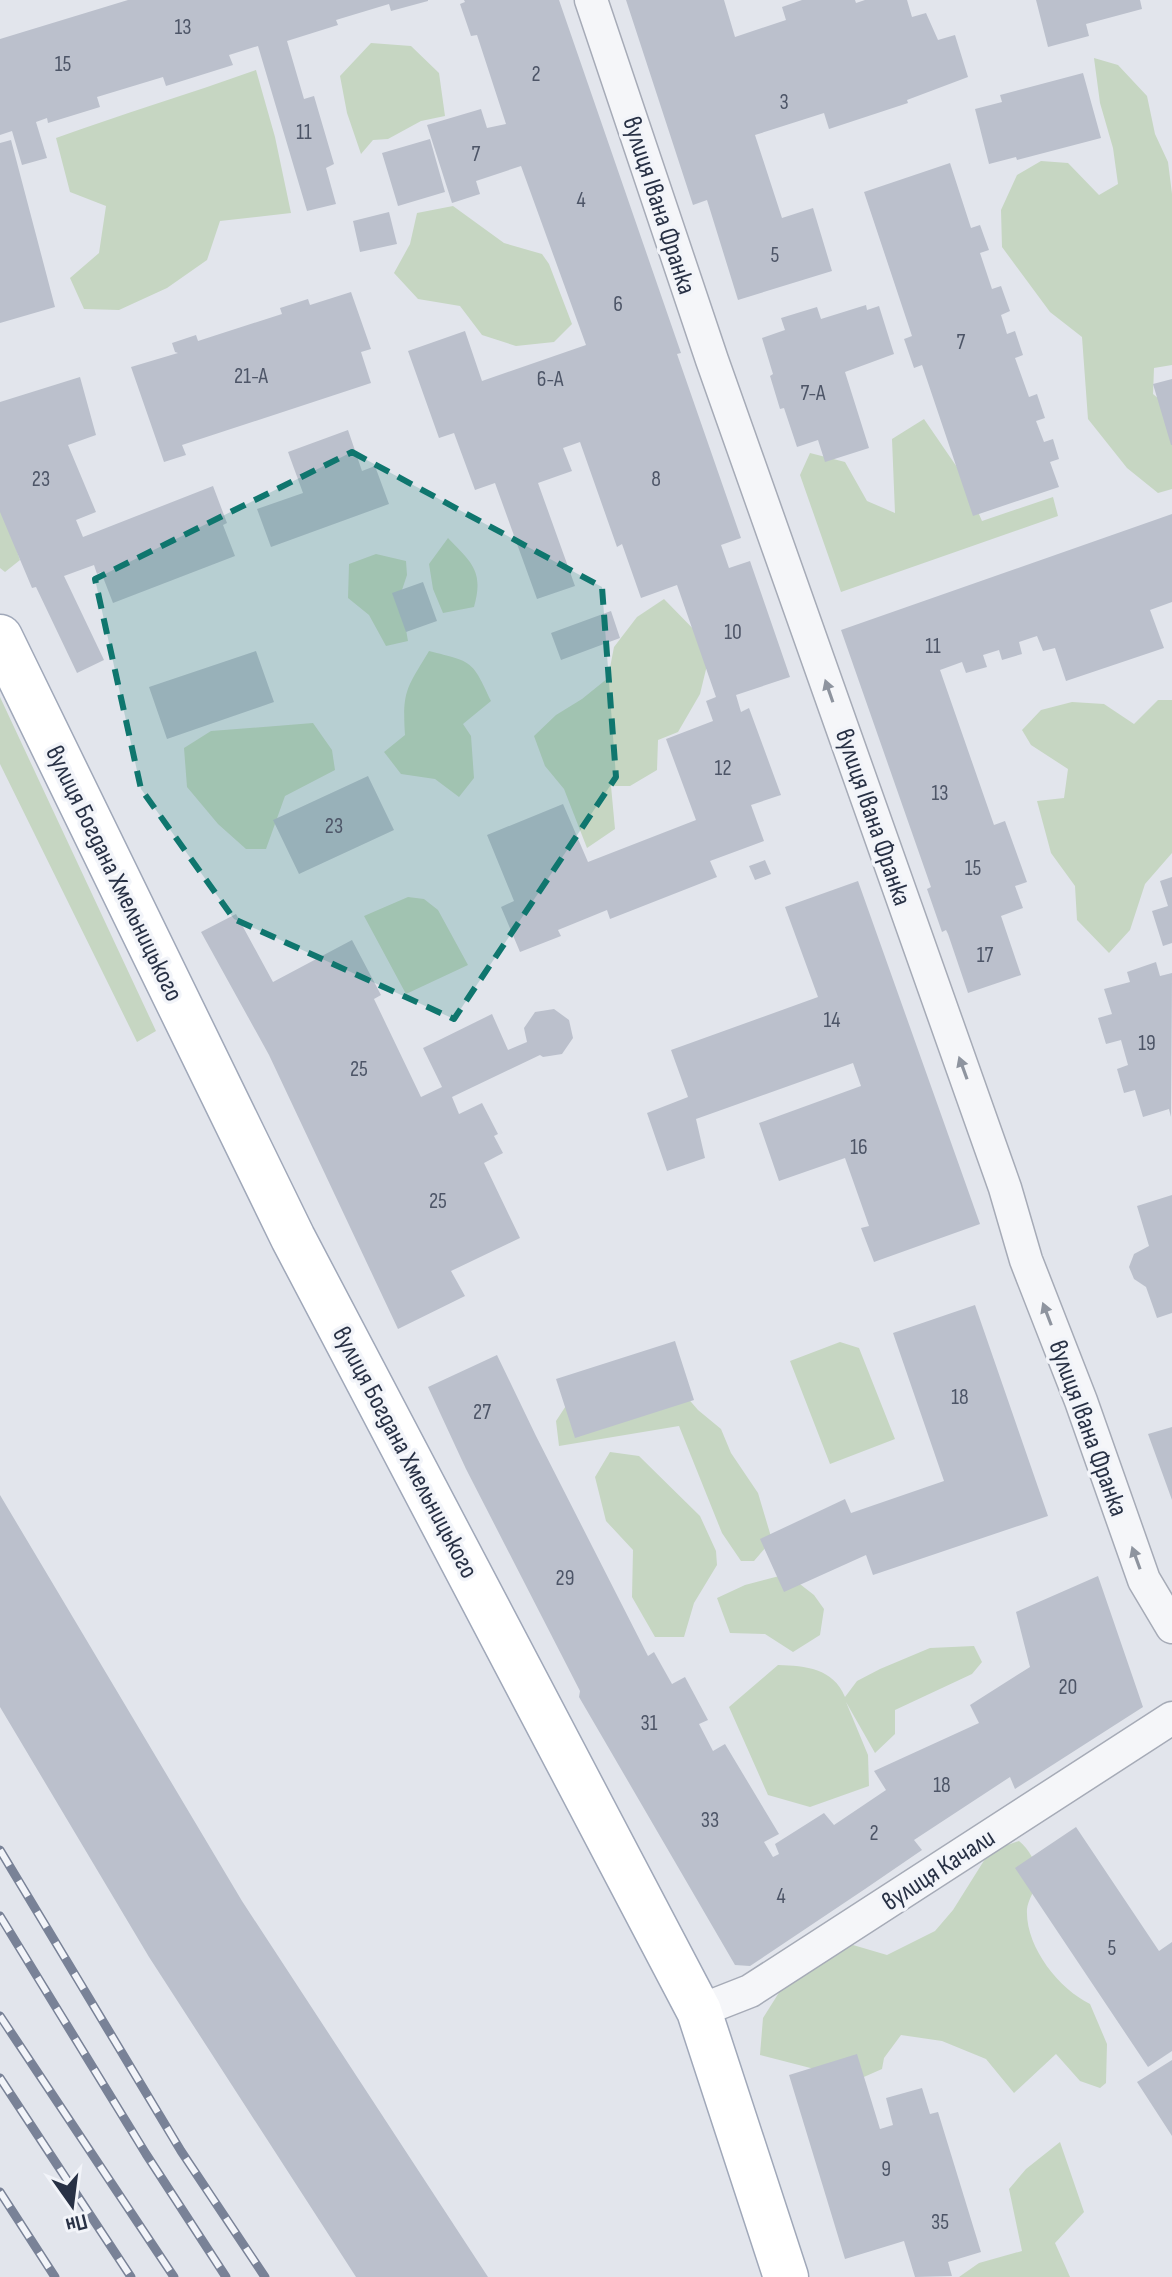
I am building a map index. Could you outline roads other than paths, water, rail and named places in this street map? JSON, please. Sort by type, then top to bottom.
[{"type":"main road","name":"вулиця Богдана Хмельницького","points":[[0,637],[293,1238],[699,2011],[786,2277]]},
{"type":"street","name":"вулиця Івана Франка","points":[[591,0],[712,360],[1005,1188],[1026,1260],[1081,1401],[1144,1580],[1172,1627]]},
{"type":"street","name":"вулиця Качали","points":[[699,2011],[750,1991],[1172,1718]]},
{"type":"railway","points":[[0,1850],[181,2151],[265,2277]]},
{"type":"railway","points":[[0,1916],[146,2154],[226,2277]]},
{"type":"railway","points":[[0,2016],[174,2277]]},
{"type":"railway","points":[[0,2078],[131,2277]]},
{"type":"railway","points":[[0,2192],[55,2277]]}]
